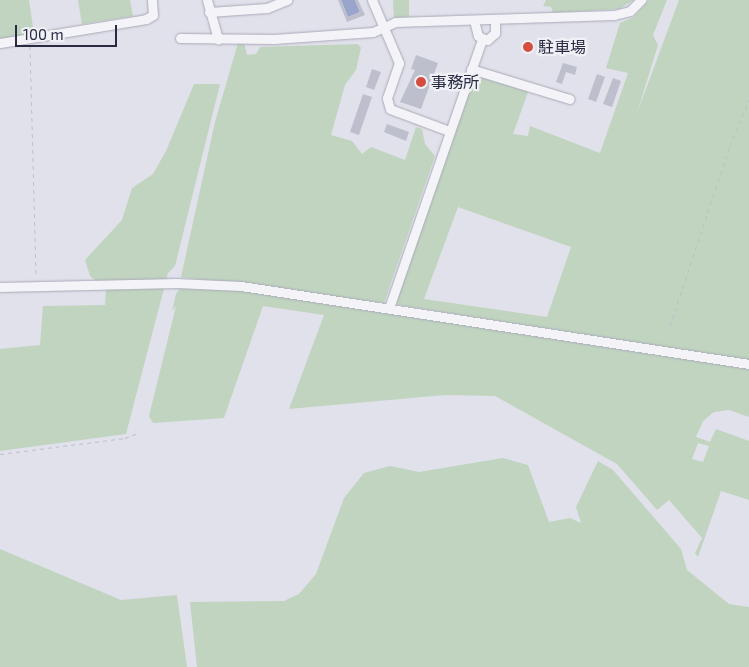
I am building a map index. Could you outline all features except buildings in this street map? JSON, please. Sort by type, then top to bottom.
[{"type":"street","points":[[0,43],[152,18],[152,0]]},
{"type":"street","points":[[207,0],[218,40]]},
{"type":"street","points":[[209,12],[267,8],[287,0]]},
{"type":"street","points":[[372,0],[399,63],[387,98],[390,109],[449,131]]},
{"type":"street","points":[[180,38],[274,40],[372,32],[385,28],[395,22],[614,15],[630,11],[641,0]]},
{"type":"street","points":[[482,39],[493,36],[495,19]]},
{"type":"street","points":[[474,20],[476,34],[482,39]]},
{"type":"street","points":[[389,308],[482,39]]},
{"type":"street","points":[[471,69],[570,99]]},
{"type":"street","points":[[0,287],[206,284],[389,308],[749,364]]},
{"type":"path","points":[[30,38],[36,285]]},
{"type":"path","points":[[670,326],[730,146],[749,100]]},
{"type":"path","points":[[0,454],[125,438],[138,433]]},
{"type":"green space","points":[[0,0],[29,0],[34,34],[0,40]]},
{"type":"green space","points":[[78,0],[130,0],[133,16],[82,24]]},
{"type":"green space","points":[[393,0],[409,0],[409,17],[394,18]]},
{"type":"green space","points":[[546,0],[634,0],[619,9],[553,13],[551,7],[543,6]]},
{"type":"green space","points":[[649,0],[667,0],[653,35],[658,45],[637,113],[679,0],[749,0],[749,361],[398,305],[396,301],[472,80],[477,76],[528,92],[513,134],[528,136],[530,126],[600,153],[628,73],[606,68],[620,23],[634,17]],"holes":[[[458,207],[571,247],[547,317],[424,299]]]},
{"type":"green space","points":[[238,43],[244,43],[247,55],[256,54],[260,47],[358,44],[361,48],[356,70],[345,85],[331,135],[352,141],[362,154],[371,147],[405,160],[416,127],[422,129],[425,144],[435,156],[384,303],[181,277],[215,122]]},
{"type":"green space","points":[[194,84],[220,84],[175,266],[168,273],[126,434],[0,451],[0,349],[40,345],[43,306],[105,305],[106,288],[90,276],[85,260],[122,220],[132,188],[153,174],[166,151]]},
{"type":"green space","points":[[181,287],[238,289],[749,368],[749,417],[729,410],[714,412],[703,421],[696,437],[710,442],[716,429],[749,441],[749,500],[721,491],[698,557],[695,553],[702,538],[669,500],[657,510],[617,464],[495,396],[445,395],[289,409],[324,315],[263,306],[224,418],[153,423],[149,416],[176,306],[172,311],[176,294]],"holes":[[[698,443],[709,446],[703,462],[692,459]]]},
{"type":"green space","points":[[503,458],[528,465],[549,522],[570,518],[581,523],[576,507],[598,461],[613,470],[681,549],[687,570],[729,604],[749,607],[749,667],[197,667],[190,602],[284,601],[299,594],[316,574],[344,498],[364,473],[390,466],[419,472]]},
{"type":"green space","points":[[0,549],[121,600],[177,595],[187,667],[0,667]]},
{"type":"water","points":[[341,0],[355,0],[360,12],[348,17]]},
{"type":"place","name":"駐車場","points":[[528,47]]},
{"type":"place","name":"事務所","points":[[421,82]]}]
